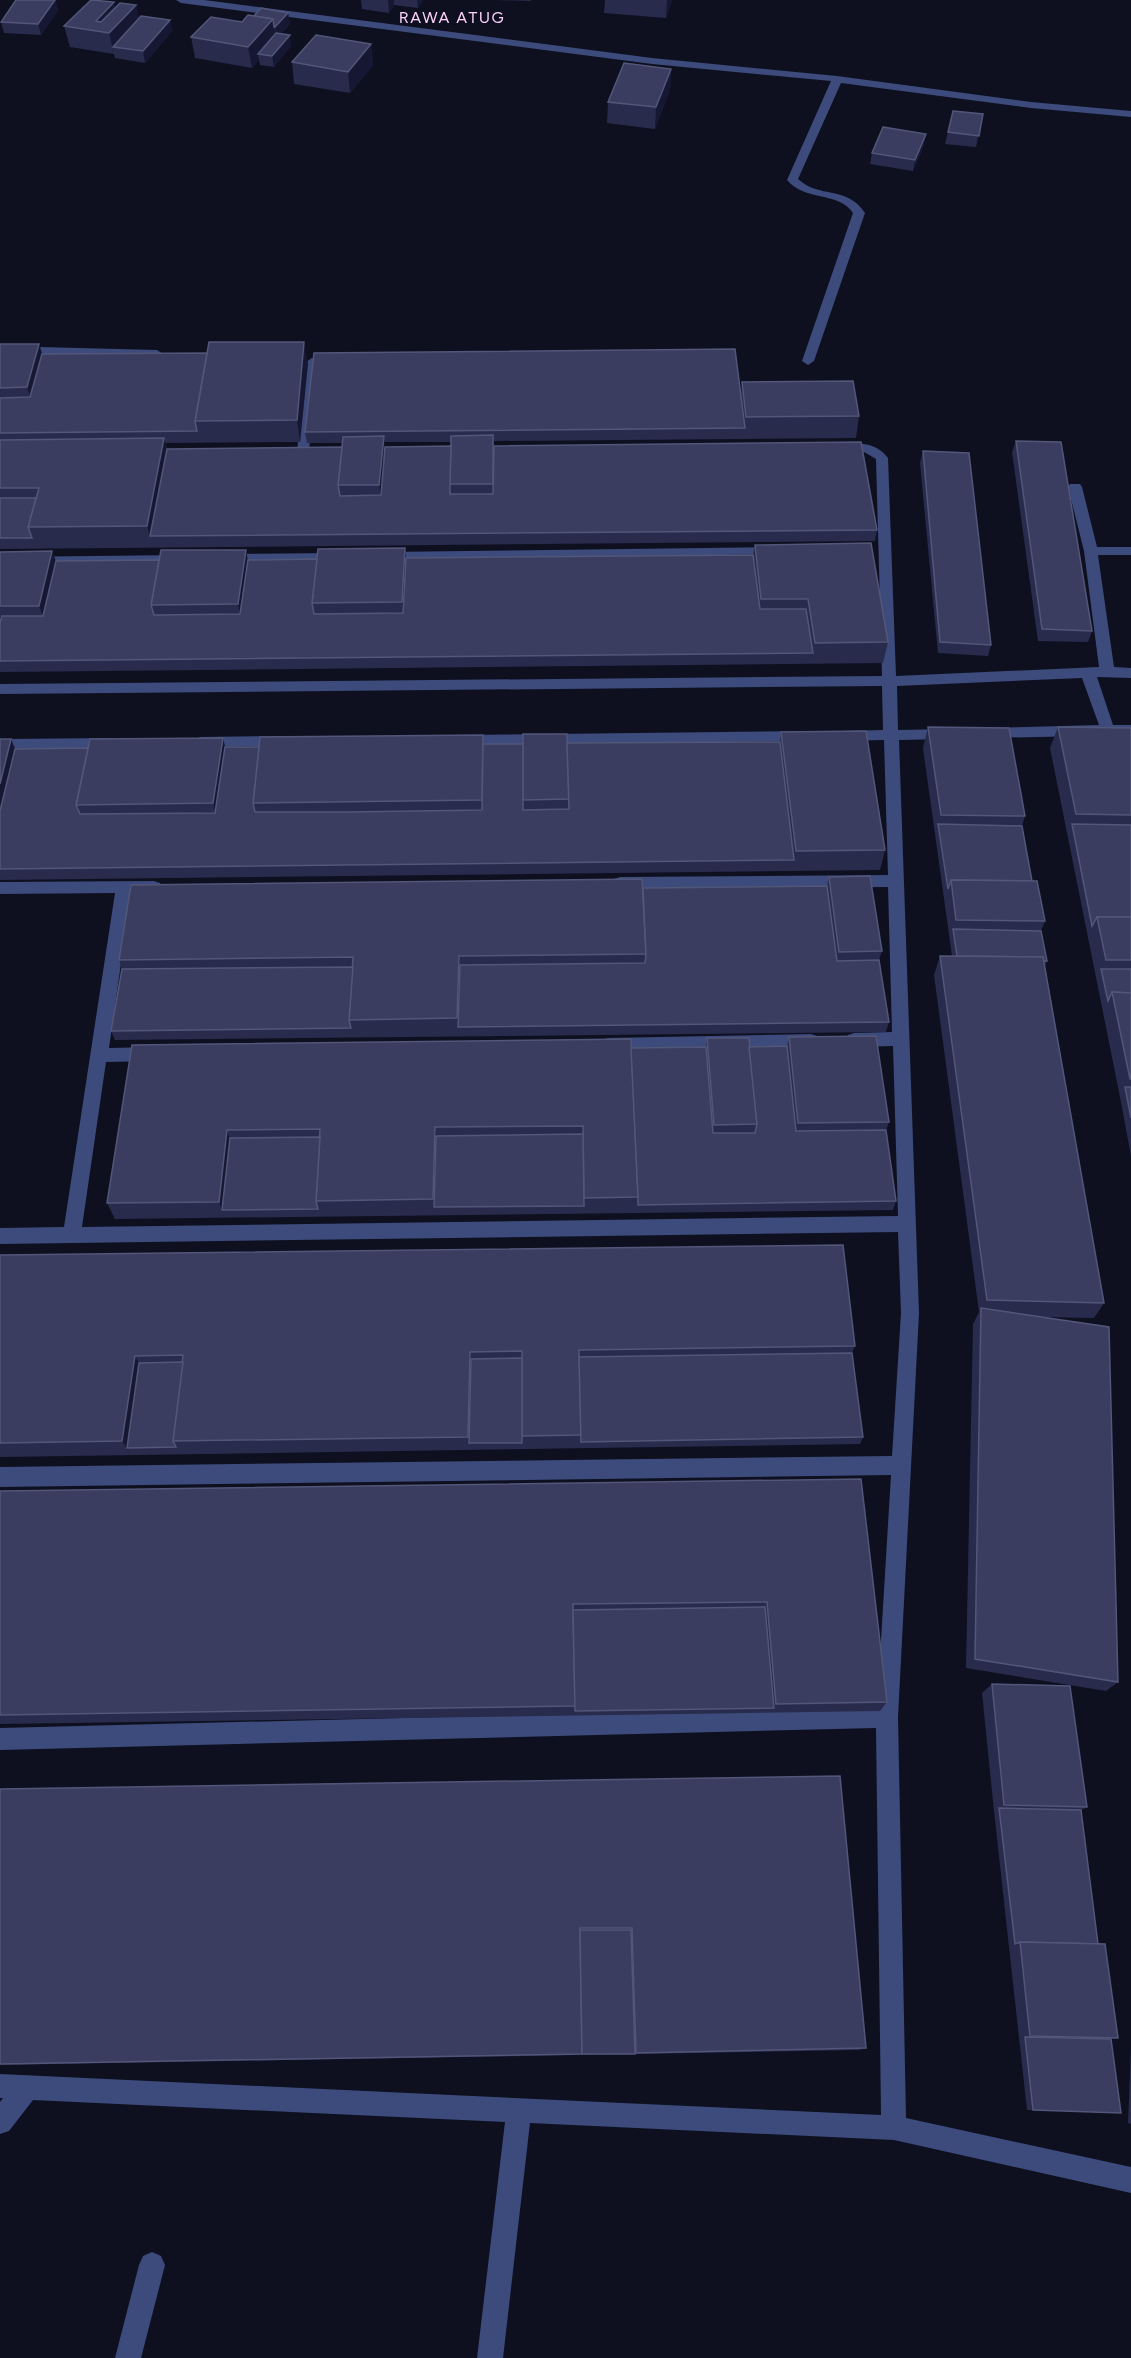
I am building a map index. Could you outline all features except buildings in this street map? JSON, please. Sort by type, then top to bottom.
[{"type":"street","points":[[181,0],[652,61],[837,79],[1031,105],[1131,114]]},
{"type":"street","points":[[808,361],[859,213],[856,204],[846,199],[803,191],[792,180],[837,79]]},
{"type":"street","points":[[0,350],[174,355]]},
{"type":"street","points":[[303,451],[312,362]]},
{"type":"street","points":[[824,447],[860,447],[875,450],[882,458],[877,549],[888,685],[910,1313],[886,1717],[894,2128]]},
{"type":"street","points":[[1076,487],[1091,550],[1107,672]]},
{"type":"street","points":[[0,561],[788,550]]},
{"type":"street","points":[[1091,550],[1131,551]]},
{"type":"street","points":[[0,689],[888,685],[1090,679],[1107,672],[1131,673]]},
{"type":"street","points":[[1090,679],[1105,725]]},
{"type":"street","points":[[439,740],[825,736],[890,732],[965,734],[1105,725],[1131,731]]},
{"type":"street","points":[[190,742],[297,741]]},
{"type":"street","points":[[0,744],[130,742]]},
{"type":"street","points":[[598,883],[895,881]]},
{"type":"street","points":[[72,1235],[124,887]]},
{"type":"street","points":[[0,888],[171,887]]},
{"type":"street","points":[[590,1045],[900,1039]]},
{"type":"street","points":[[99,1055],[171,1053]]},
{"type":"street","points":[[0,1236],[907,1224]]},
{"type":"street","points":[[0,1477],[902,1465]]},
{"type":"street","points":[[0,1739],[886,1717]]},
{"type":"street","points":[[0,2086],[894,2128],[1131,2180]]},
{"type":"street","points":[[0,2122],[28,2086]]},
{"type":"street","points":[[490,2358],[519,2111]]},
{"type":"street","points":[[129,2358],[152,2265]]},
{"type":"district","name":"RAWA ATUG","points":[[452,17]]}]
